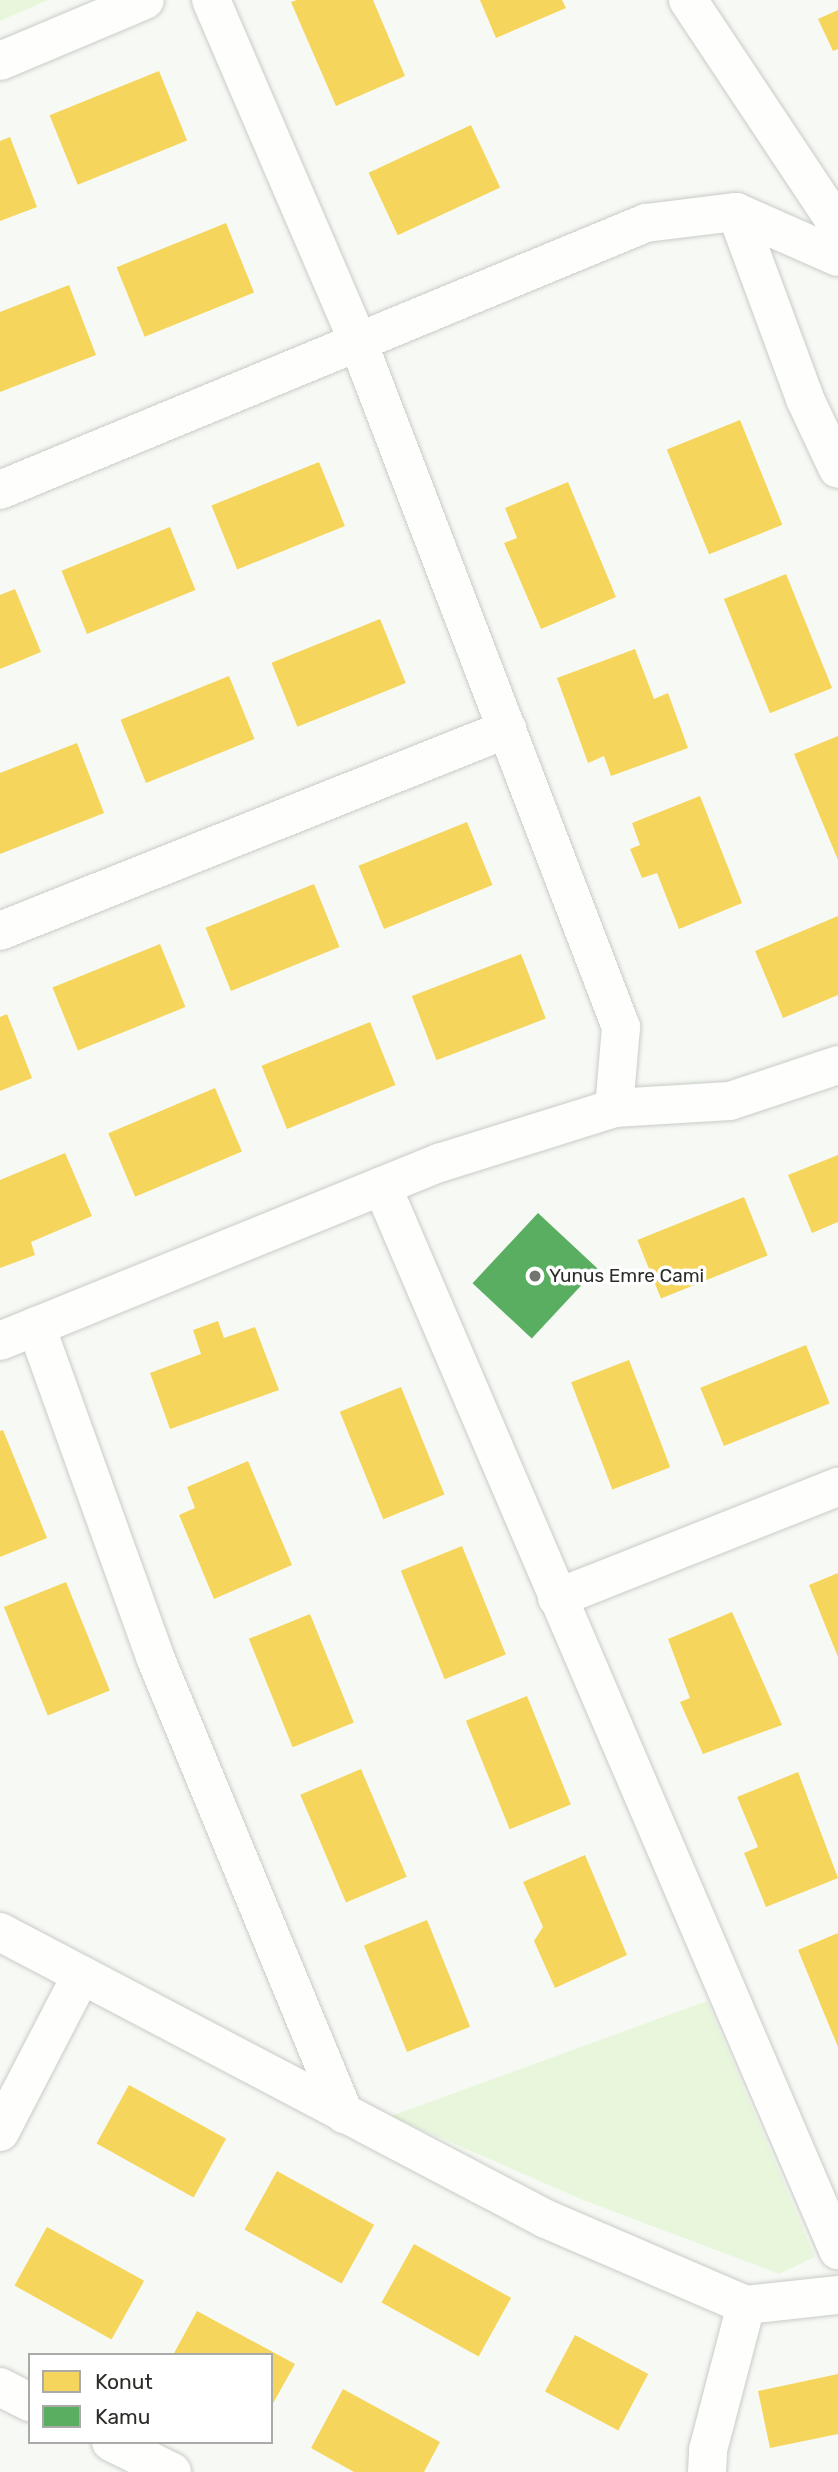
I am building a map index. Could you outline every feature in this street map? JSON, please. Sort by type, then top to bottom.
[{"type":"street","points":[[0,61],[145,0]]},
{"type":"street","points":[[211,0],[358,342],[621,1027],[614,1108]]},
{"type":"street","points":[[688,0],[838,226]]},
{"type":"street","points":[[736,212],[806,399],[838,469]]},
{"type":"street","points":[[0,490],[646,223],[736,212],[838,257]]},
{"type":"street","points":[[0,931],[507,729]]},
{"type":"street","points":[[0,1341],[439,1163],[614,1108],[730,1101],[838,1065]]},
{"type":"street","points":[[382,1186],[556,1598],[838,2250]]},
{"type":"street","points":[[36,1326],[155,1657],[345,2115]]},
{"type":"street","points":[[556,1598],[838,1487]]},
{"type":"street","points":[[0,1932],[546,2219],[746,2305],[838,2295]]},
{"type":"street","points":[[0,2132],[81,1976]]},
{"type":"street","points":[[707,2472],[708,2450],[746,2305]]},
{"type":"street","points":[[0,2388],[28,2401]]},
{"type":"street","points":[[115,2444],[172,2472]]},
{"type":"green space","points":[[0,0],[48,0],[0,21]]},
{"type":"green space","points":[[707,2001],[815,2257],[779,2274],[583,2200],[391,2116]]},
{"type":"building: Konut","points":[[373,0],[405,76],[336,106],[291,2]]},
{"type":"building: Konut","points":[[480,0],[562,0],[566,8],[496,38]]},
{"type":"building: Konut","points":[[838,10],[838,49],[833,51],[818,19]]},
{"type":"building: Konut","points":[[159,71],[187,141],[78,185],[50,115]]},
{"type":"building: Konut","points":[[471,125],[500,188],[398,235],[369,173]]},
{"type":"building: Konut","points":[[10,137],[37,207],[0,221],[0,141]]},
{"type":"building: Konut","points":[[226,223],[254,293],[145,337],[117,267]]},
{"type":"building: Konut","points":[[69,285],[96,355],[0,392],[0,312]]},
{"type":"building: Konut","points":[[740,420],[782,525],[709,554],[667,450]]},
{"type":"building: Konut","points":[[319,462],[345,526],[237,569],[211,505]]},
{"type":"building: Konut","points":[[568,482],[616,597],[541,629],[504,543],[517,538],[505,508]]},
{"type":"building: Konut","points":[[170,527],[195,590],[87,634],[62,571]]},
{"type":"building: Konut","points":[[786,574],[832,688],[770,713],[724,599]]},
{"type":"building: Konut","points":[[15,589],[41,652],[0,669],[0,595]]},
{"type":"building: Konut","points":[[380,619],[406,683],[297,727],[272,663]]},
{"type":"building: Konut","points":[[635,649],[654,699],[668,693],[688,748],[611,776],[604,756],[588,763],[557,678]]},
{"type":"building: Konut","points":[[229,676],[254,739],[146,783],[121,720]]},
{"type":"building: Konut","points":[[838,736],[838,860],[794,754]]},
{"type":"building: Konut","points":[[77,743],[104,813],[0,854],[0,773]]},
{"type":"building: Konut","points":[[700,796],[742,903],[679,929],[657,873],[642,878],[630,849],[640,845],[632,823]]},
{"type":"building: Konut","points":[[467,822],[492,885],[384,929],[359,866]]},
{"type":"building: Konut","points":[[314,884],[339,947],[231,991],[206,928]]},
{"type":"building: Konut","points":[[838,916],[838,995],[783,1018],[755,951]]},
{"type":"building: Konut","points":[[160,944],[185,1007],[78,1051],[52,987]]},
{"type":"building: Konut","points":[[521,954],[546,1018],[436,1060],[412,996]]},
{"type":"building: Konut","points":[[7,1014],[32,1078],[0,1091],[0,1017]]},
{"type":"building: Konut","points":[[370,1022],[395,1085],[287,1129],[262,1066]]},
{"type":"building: Konut","points":[[215,1088],[242,1152],[135,1197],[108,1133]]},
{"type":"building: Konut","points":[[65,1153],[92,1216],[31,1242],[35,1255],[0,1268],[0,1180]]},
{"type":"building: Konut","points":[[838,1155],[838,1222],[812,1233],[788,1175]]},
{"type":"building: Konut","points":[[744,1197],[768,1255],[661,1298],[637,1240]]},
{"type":"building: Konut","points":[[218,1321],[224,1338],[255,1327],[279,1390],[170,1429],[150,1373],[201,1354],[193,1330]]},
{"type":"building: Konut","points":[[806,1345],[830,1403],[724,1446],[700,1388]]},
{"type":"building: Konut","points":[[629,1360],[670,1467],[612,1490],[571,1382]]},
{"type":"building: Konut","points":[[401,1387],[444,1495],[383,1519],[340,1412]]},
{"type":"building: Konut","points":[[3,1430],[47,1538],[0,1557],[0,1431]]},
{"type":"building: Konut","points":[[248,1461],[292,1565],[214,1599],[179,1515],[195,1508],[187,1487]]},
{"type":"building: Konut","points":[[462,1546],[506,1654],[445,1679],[401,1571]]},
{"type":"building: Konut","points":[[838,1573],[838,1657],[809,1585]]},
{"type":"building: Konut","points":[[66,1582],[110,1690],[48,1716],[4,1607]]},
{"type":"building: Konut","points":[[732,1612],[782,1725],[703,1754],[680,1702],[690,1698],[668,1639]]},
{"type":"building: Konut","points":[[310,1614],[354,1722],[293,1747],[249,1639]]},
{"type":"building: Konut","points":[[527,1696],[571,1804],[510,1829],[466,1721]]},
{"type":"building: Konut","points":[[361,1769],[407,1877],[346,1902],[300,1795]]},
{"type":"building: Konut","points":[[798,1772],[838,1878],[766,1907],[744,1853],[758,1847],[737,1797]]},
{"type":"building: Konut","points":[[585,1855],[627,1955],[555,1988],[534,1941],[543,1927],[523,1882]]},
{"type":"building: Konut","points":[[427,1920],[470,2027],[407,2052],[364,1945]]},
{"type":"building: Konut","points":[[838,1933],[838,2047],[798,1950]]},
{"type":"building: Konut","points":[[129,2085],[226,2139],[194,2197],[97,2144]]},
{"type":"building: Konut","points":[[277,2171],[374,2225],[342,2283],[245,2230]]},
{"type":"building: Konut","points":[[47,2227],[144,2281],[112,2339],[15,2286]]},
{"type":"building: Konut","points":[[414,2244],[511,2298],[479,2356],[382,2303]]},
{"type":"building: Konut","points":[[197,2311],[295,2364],[273,2403],[273,2353],[174,2353]]},
{"type":"building: Konut","points":[[575,2335],[648,2374],[618,2430],[545,2392]]},
{"type":"building: Konut","points":[[838,2374],[838,2434],[770,2448],[758,2391]]},
{"type":"building: Konut","points":[[343,2389],[440,2442],[424,2472],[354,2472],[311,2448]]},
{"type":"building: Kamu","name":"Yunus Emre Cami","points":[[538,1213],[597,1268],[532,1338],[473,1283]]},
{"type":"place","name":"Yunus Emre Cami","points":[[535,1276]]}]
